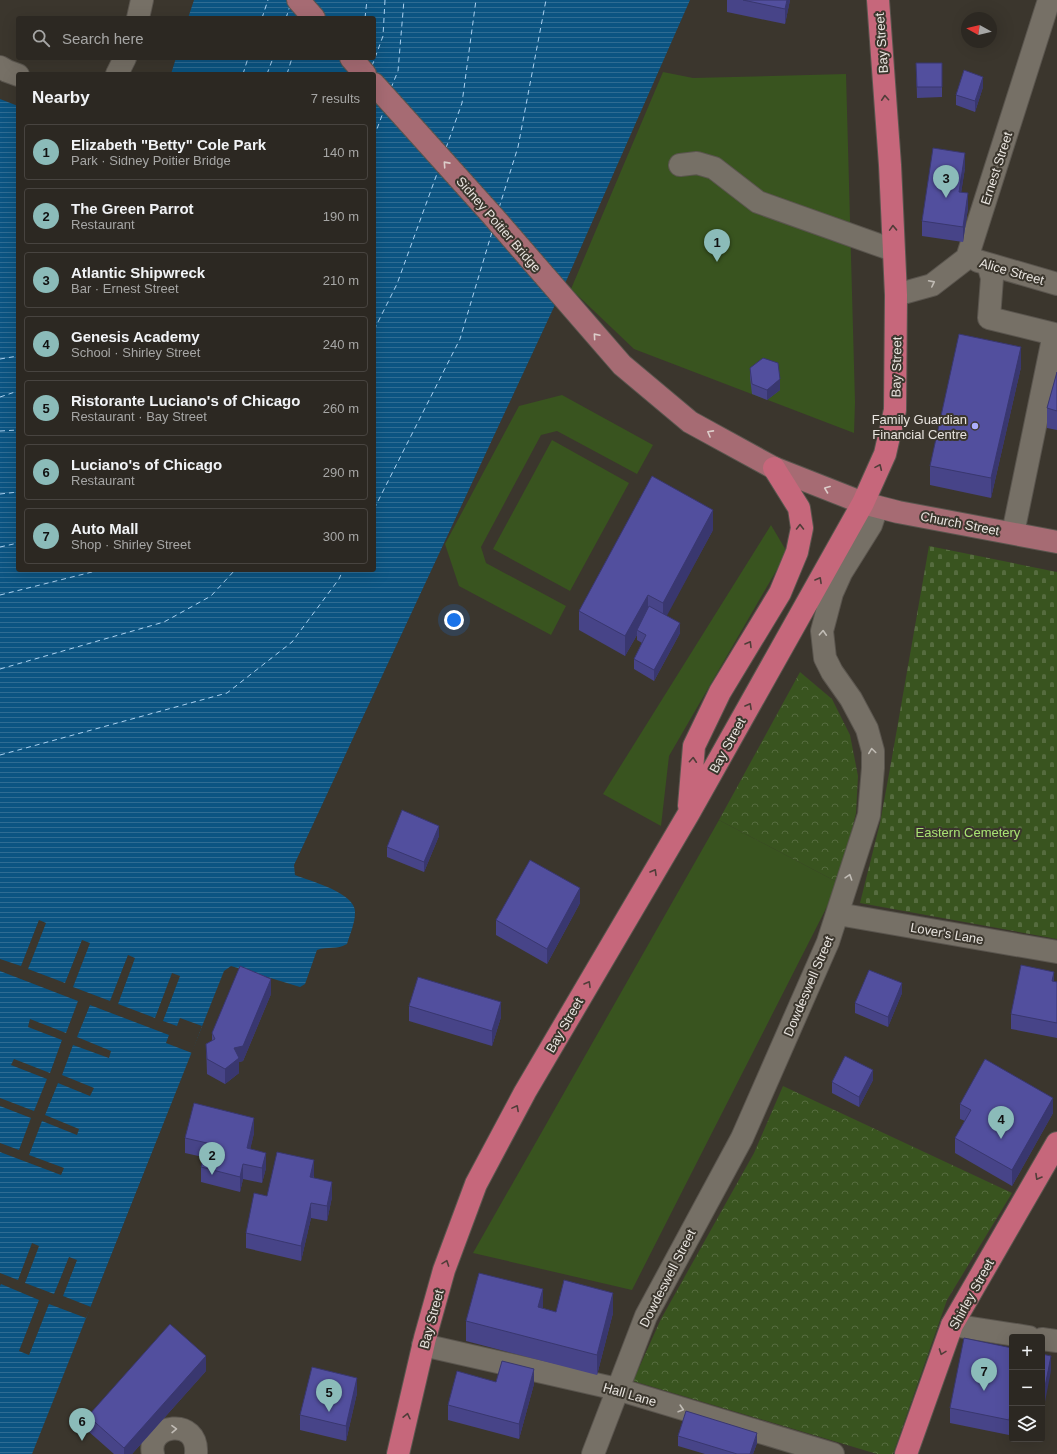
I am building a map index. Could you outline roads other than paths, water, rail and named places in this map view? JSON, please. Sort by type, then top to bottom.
[{"type":"highway","name":"Bay Street","points":[[398,1454],[423,1345],[444,1270],[476,1184],[525,1092],[870,505],[885,454],[895,410],[896,295],[890,165],[878,0]]},
{"type":"highway","points":[[688,813],[694,746],[720,692],[780,593],[797,552],[802,528],[798,508],[774,468]]},
{"type":"highway","name":"Shirley Street","points":[[906,1454],[952,1325],[1057,1143]]},
{"type":"main road","points":[[298,0],[312,16]]},
{"type":"main road","points":[[353,60],[363,72]]},
{"type":"main road","name":"Sidney Poitier Bridge","points":[[376,86],[491,214],[622,365],[690,422],[774,468]]},
{"type":"main road","name":"Church Street","points":[[774,468],[870,505],[1057,542]]},
{"type":"street","points":[[138,16],[142,0]]},
{"type":"street","name":"Ernest Street","points":[[967,258],[1050,0]]},
{"type":"street","points":[[118,72],[125,60]]},
{"type":"street","points":[[0,67],[16,73]]},
{"type":"street","points":[[680,166],[697,163],[714,168],[758,202],[893,250]]},
{"type":"street","points":[[896,295],[932,285],[967,258]]},
{"type":"street","name":"Alice Street","points":[[967,258],[1057,284]]},
{"type":"street","points":[[988,264],[992,278],[989,318],[1054,334],[1013,533]]},
{"type":"street","name":"Dowdeswell Street","points":[[593,1454],[646,1316],[742,1138],[828,942],[869,816],[873,768],[872,751],[867,730],[851,699],[832,672],[826,658],[822,631],[832,593],[841,573],[870,525],[870,505]]},
{"type":"street","name":"Lover's Lane","points":[[838,914],[1057,952]]},
{"type":"street","points":[[952,1325],[1009,1334]]},
{"type":"street","points":[[1045,1339],[1057,1341]]},
{"type":"street","name":"Hall Lane","points":[[423,1345],[617,1389],[833,1454]]},
{"type":"street","points":[[153,1454],[152,1449],[156,1437],[166,1429],[179,1428],[190,1434],[197,1445],[196,1454]]},
{"type":"water","points":[[194,0],[690,0],[567,279],[294,865],[295,875],[321,884],[341,894],[349,899],[354,906],[354,921],[347,944],[340,947],[317,950],[305,984],[300,987],[231,966],[224,971],[32,1454],[0,1454],[0,99],[16,105],[16,572],[376,572],[376,72],[172,72],[175,60],[376,60],[376,16],[189,16]]},
{"type":"place","name":"Atlantic Shipwreck","points":[[946,198]]},
{"type":"place","name":"Elizabeth \"Betty\" Cole Park","points":[[717,262]]},
{"type":"place","name":"Family Guardian Financial Centre","points":[[975,426]]},
{"type":"place","name":"Genesis Academy","points":[[1001,1139]]},
{"type":"place","name":"The Green Parrot","points":[[212,1175]]},
{"type":"place","name":"Auto Mall","points":[[984,1391]]},
{"type":"place","name":"Ristorante Luciano's of Chicago","points":[[329,1412]]},
{"type":"place","name":"Luciano's of Chicago","points":[[82,1441]]},
{"type":"park label","name":"Eastern Cemetery","points":[[968,832]]}]
